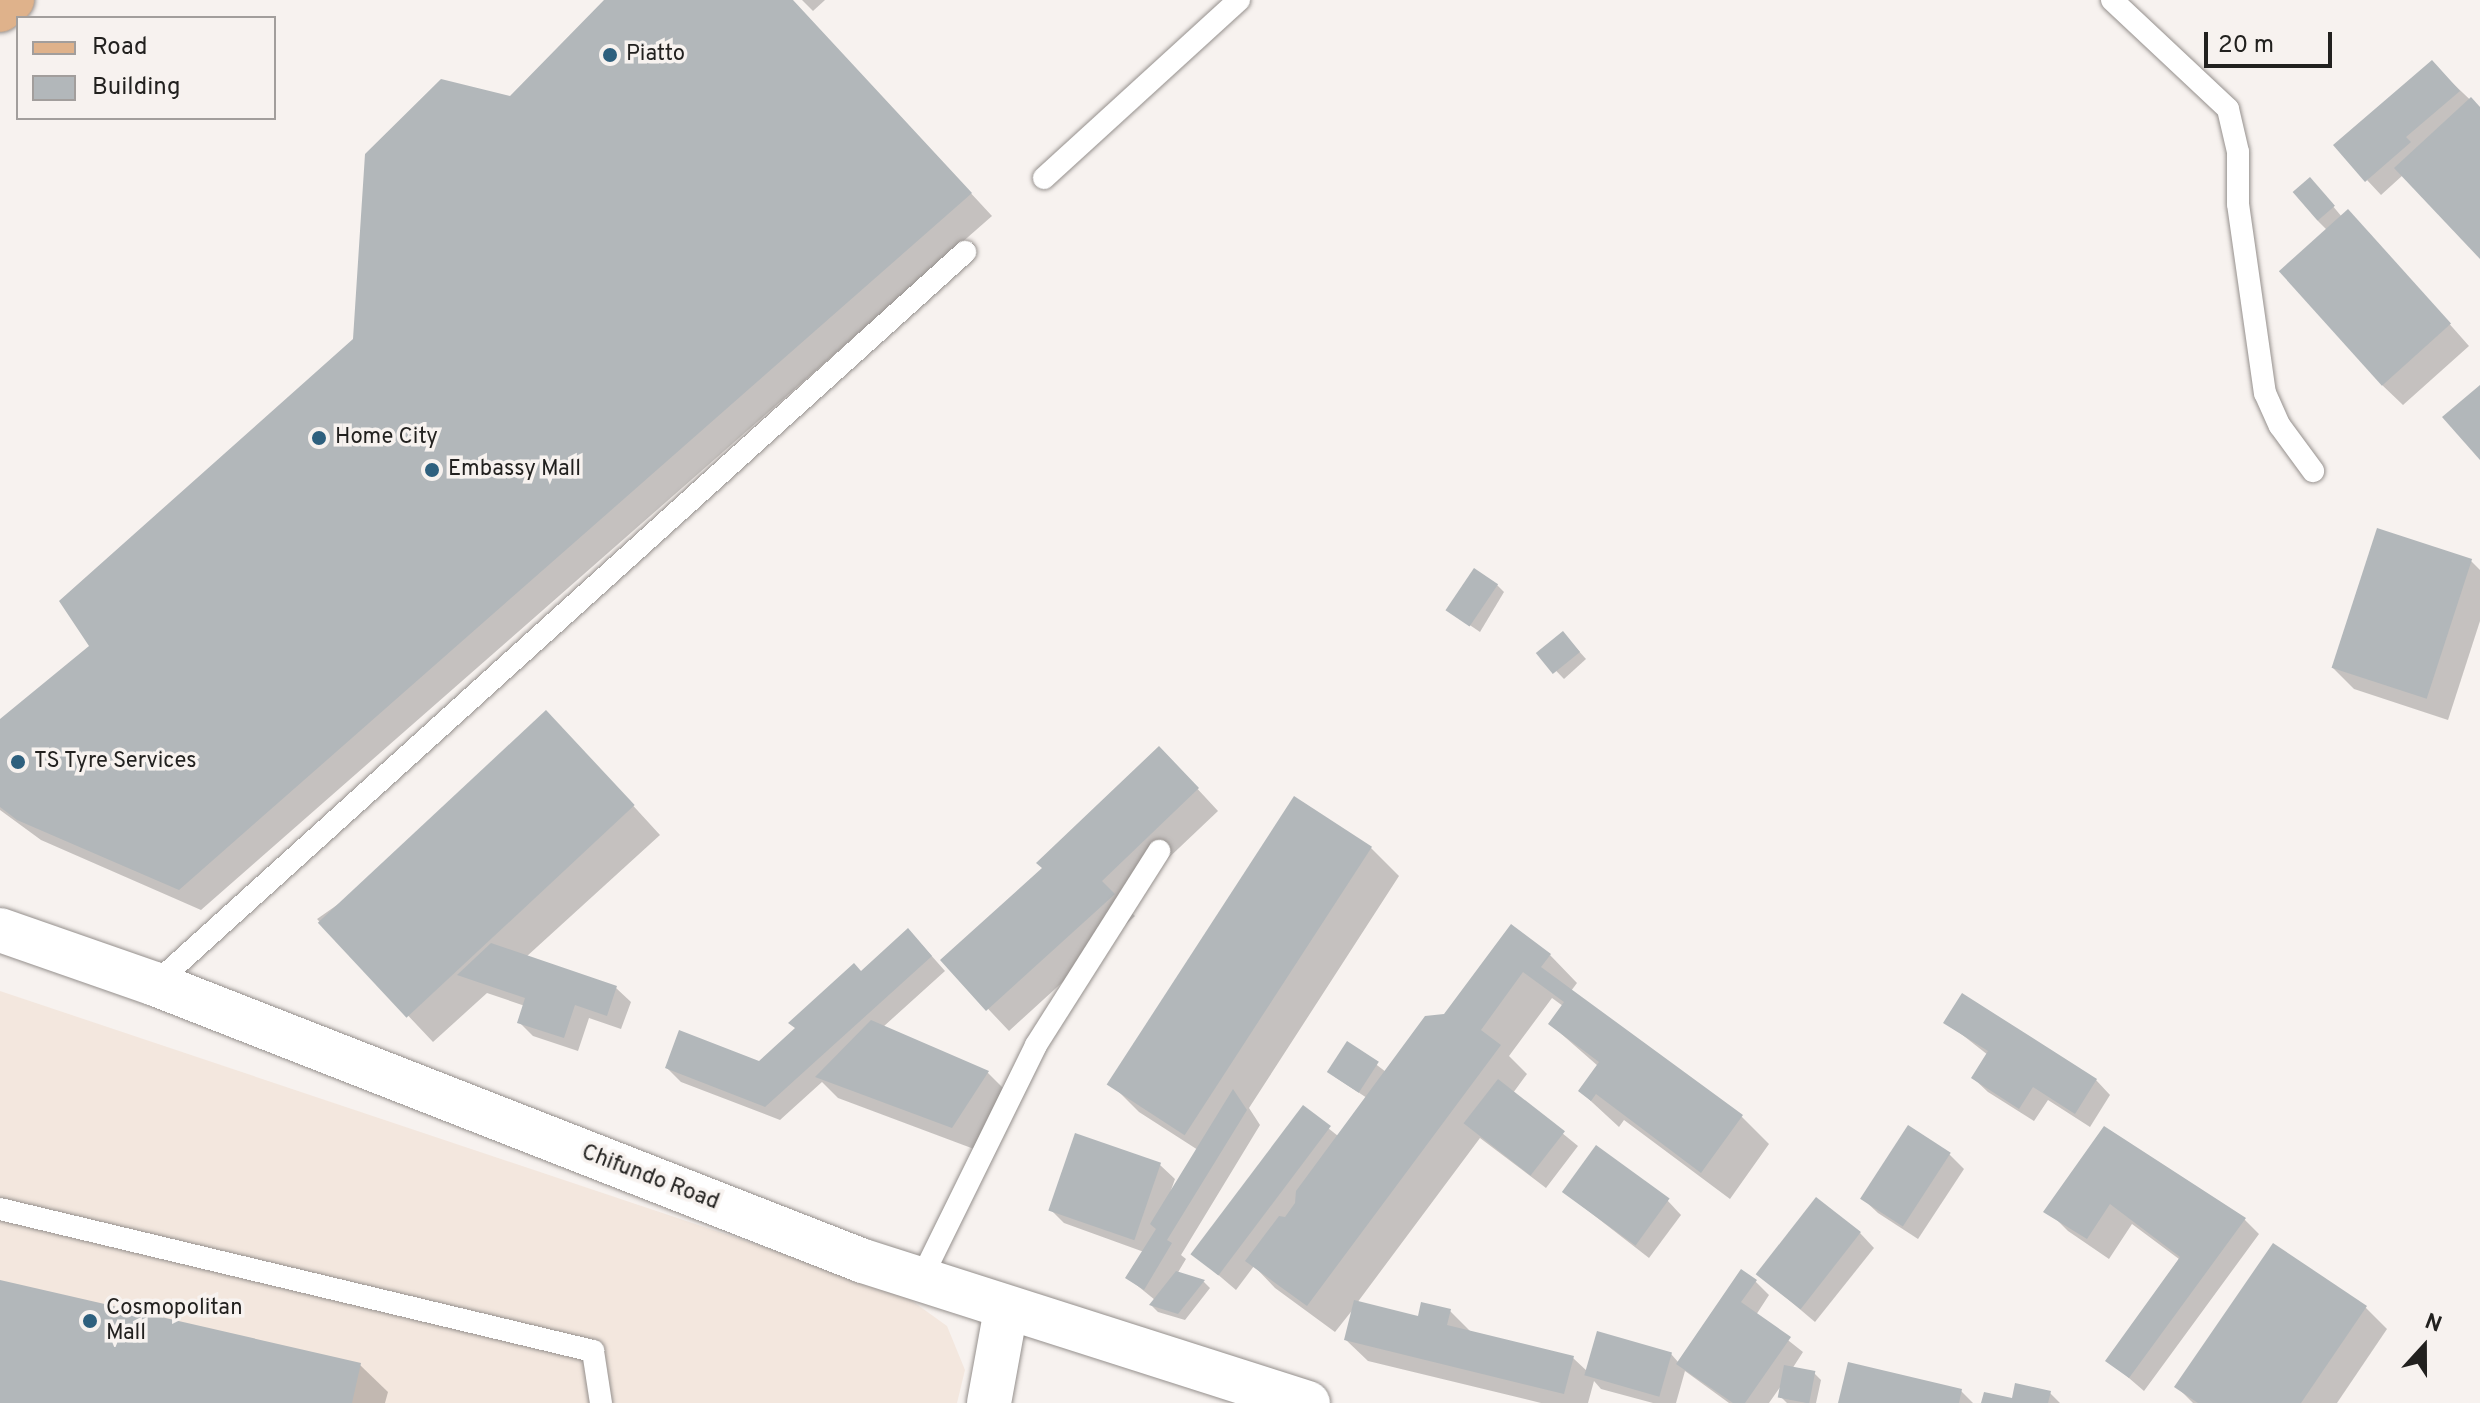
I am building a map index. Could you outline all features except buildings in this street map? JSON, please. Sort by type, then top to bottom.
[{"type":"main road","points":[[0,10],[12,0]]},
{"type":"street","name":"Chifundo Road","points":[[0,930],[155,984],[920,1281],[1308,1403]]},
{"type":"street","points":[[989,1403],[1006,1309]]},
{"type":"lane","points":[[1044,178],[1239,0]]},
{"type":"lane","points":[[2112,0],[2228,109],[2238,152],[2238,204],[2265,393],[2280,426],[2313,471]]},
{"type":"lane","points":[[155,984],[965,252]]},
{"type":"lane","points":[[920,1281],[1036,1045],[1159,851]]},
{"type":"lane","points":[[0,1209],[593,1351],[601,1403]]},
{"type":"shaded area","points":[[0,991],[901,1293],[947,1326],[965,1370],[957,1403],[0,1403]]},
{"type":"place","name":"Piatto","points":[[610,55]]},
{"type":"place","name":"Home City","points":[[319,438]]},
{"type":"place","name":"Embassy Mall","points":[[432,470]]},
{"type":"place","name":"TS Tyre Services","points":[[18,762]]},
{"type":"place","name":"Cosmopolitan Mall","points":[[90,1321]]}]
